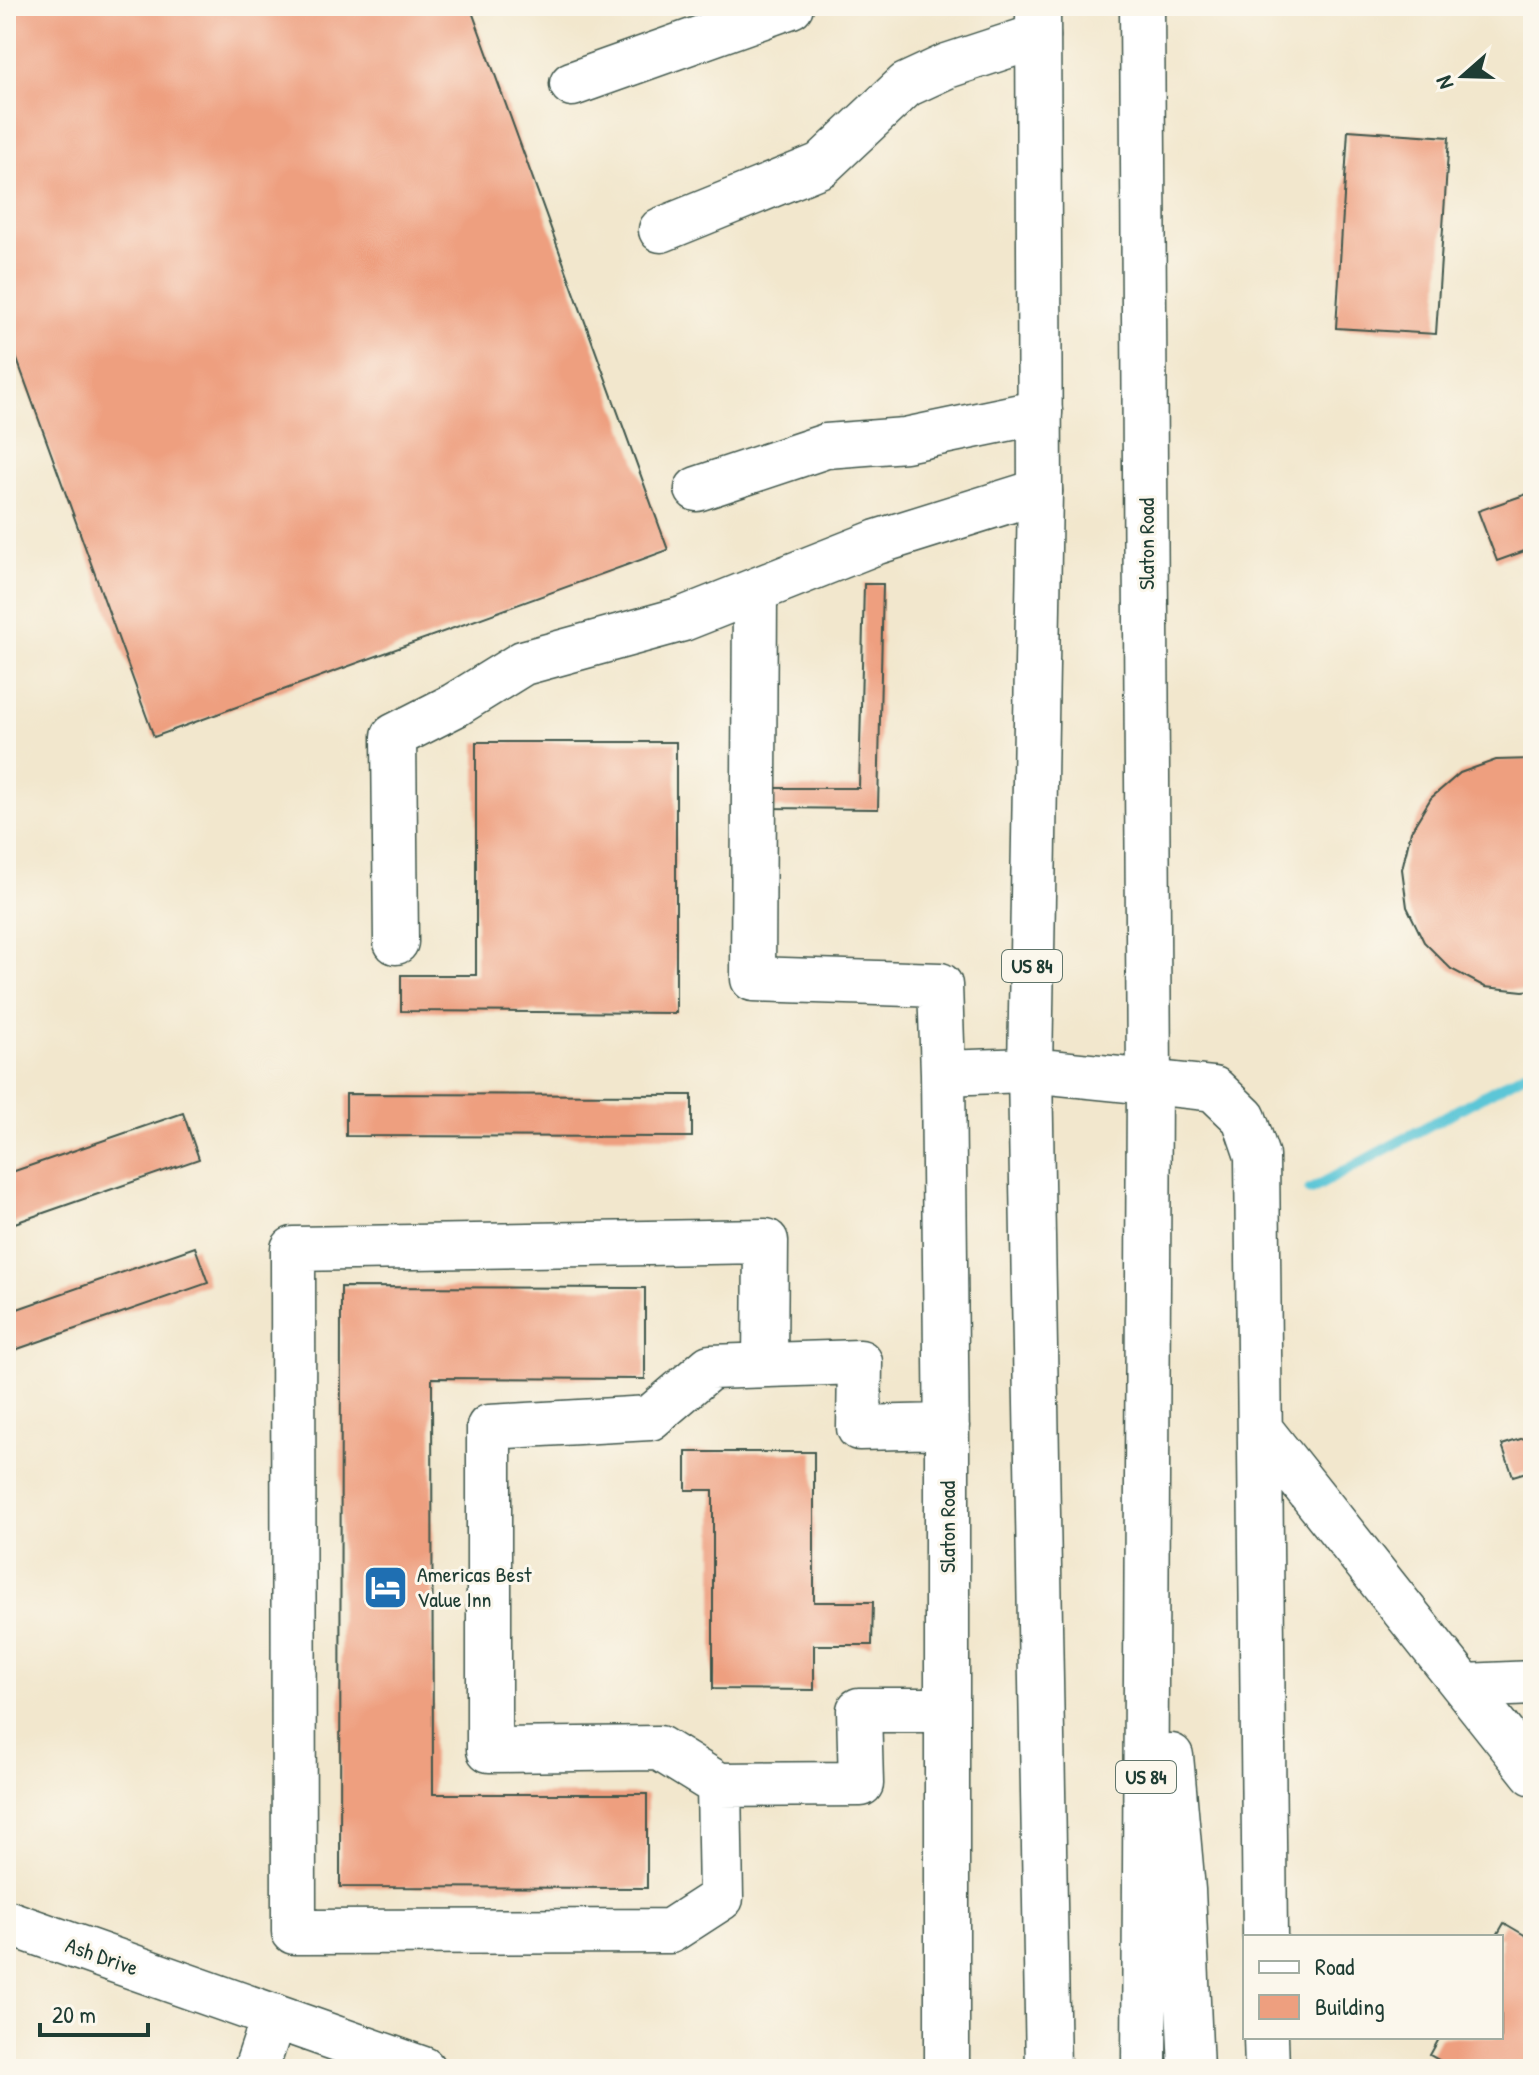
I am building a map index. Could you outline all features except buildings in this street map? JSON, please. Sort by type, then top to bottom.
[{"type":"main road","points":[[572,84],[791,6]]},
{"type":"main road","name":"Slaton Road","points":[[1142,6],[1149,1082],[1144,2069]]},
{"type":"main road","points":[[661,230],[821,165],[906,85],[1038,21]]},
{"type":"main road","name":"US 84","points":[[1038,21],[1040,491],[1030,1070],[1048,2069]]},
{"type":"main road","points":[[697,489],[826,446],[905,440],[1040,412]]},
{"type":"main road","points":[[396,942],[394,736],[523,663],[683,619],[877,542],[1040,491]]},
{"type":"main road","name":"Slaton Road","points":[[755,591],[753,979],[940,985],[947,1426],[947,2069]]},
{"type":"main road","points":[[943,1073],[1030,1070],[1214,1089],[1244,1118],[1257,1156],[1265,1935]]},
{"type":"main road","points":[[719,1785],[721,1898],[670,1931],[294,1932],[293,1249],[766,1241],[765,1365]]},
{"type":"main road","points":[[947,1426],[859,1428],[860,1362],[710,1367],[650,1418],[489,1427],[489,1750],[659,1748],[719,1785],[861,1784],[859,1710],[947,1710]]},
{"type":"main road","points":[[1260,1429],[1533,1773]]},
{"type":"main road","points":[[1148,1486],[1183,1890],[1191,2069]]},
{"type":"main road","points":[[1465,1686],[1533,1683]]},
{"type":"main road","name":"Ash Drive","points":[[6,1922],[423,2069]]},
{"type":"main road","points":[[1029,2069],[1045,1927]]},
{"type":"main road","points":[[256,2069],[274,2016]]},
{"type":"main road","points":[[1266,2039],[1267,2069]]},
{"type":"waterway","points":[[1310,1190],[1533,1069]]},
{"type":"place","name":"Americas Best Value Inn","points":[[386,1587]]}]
